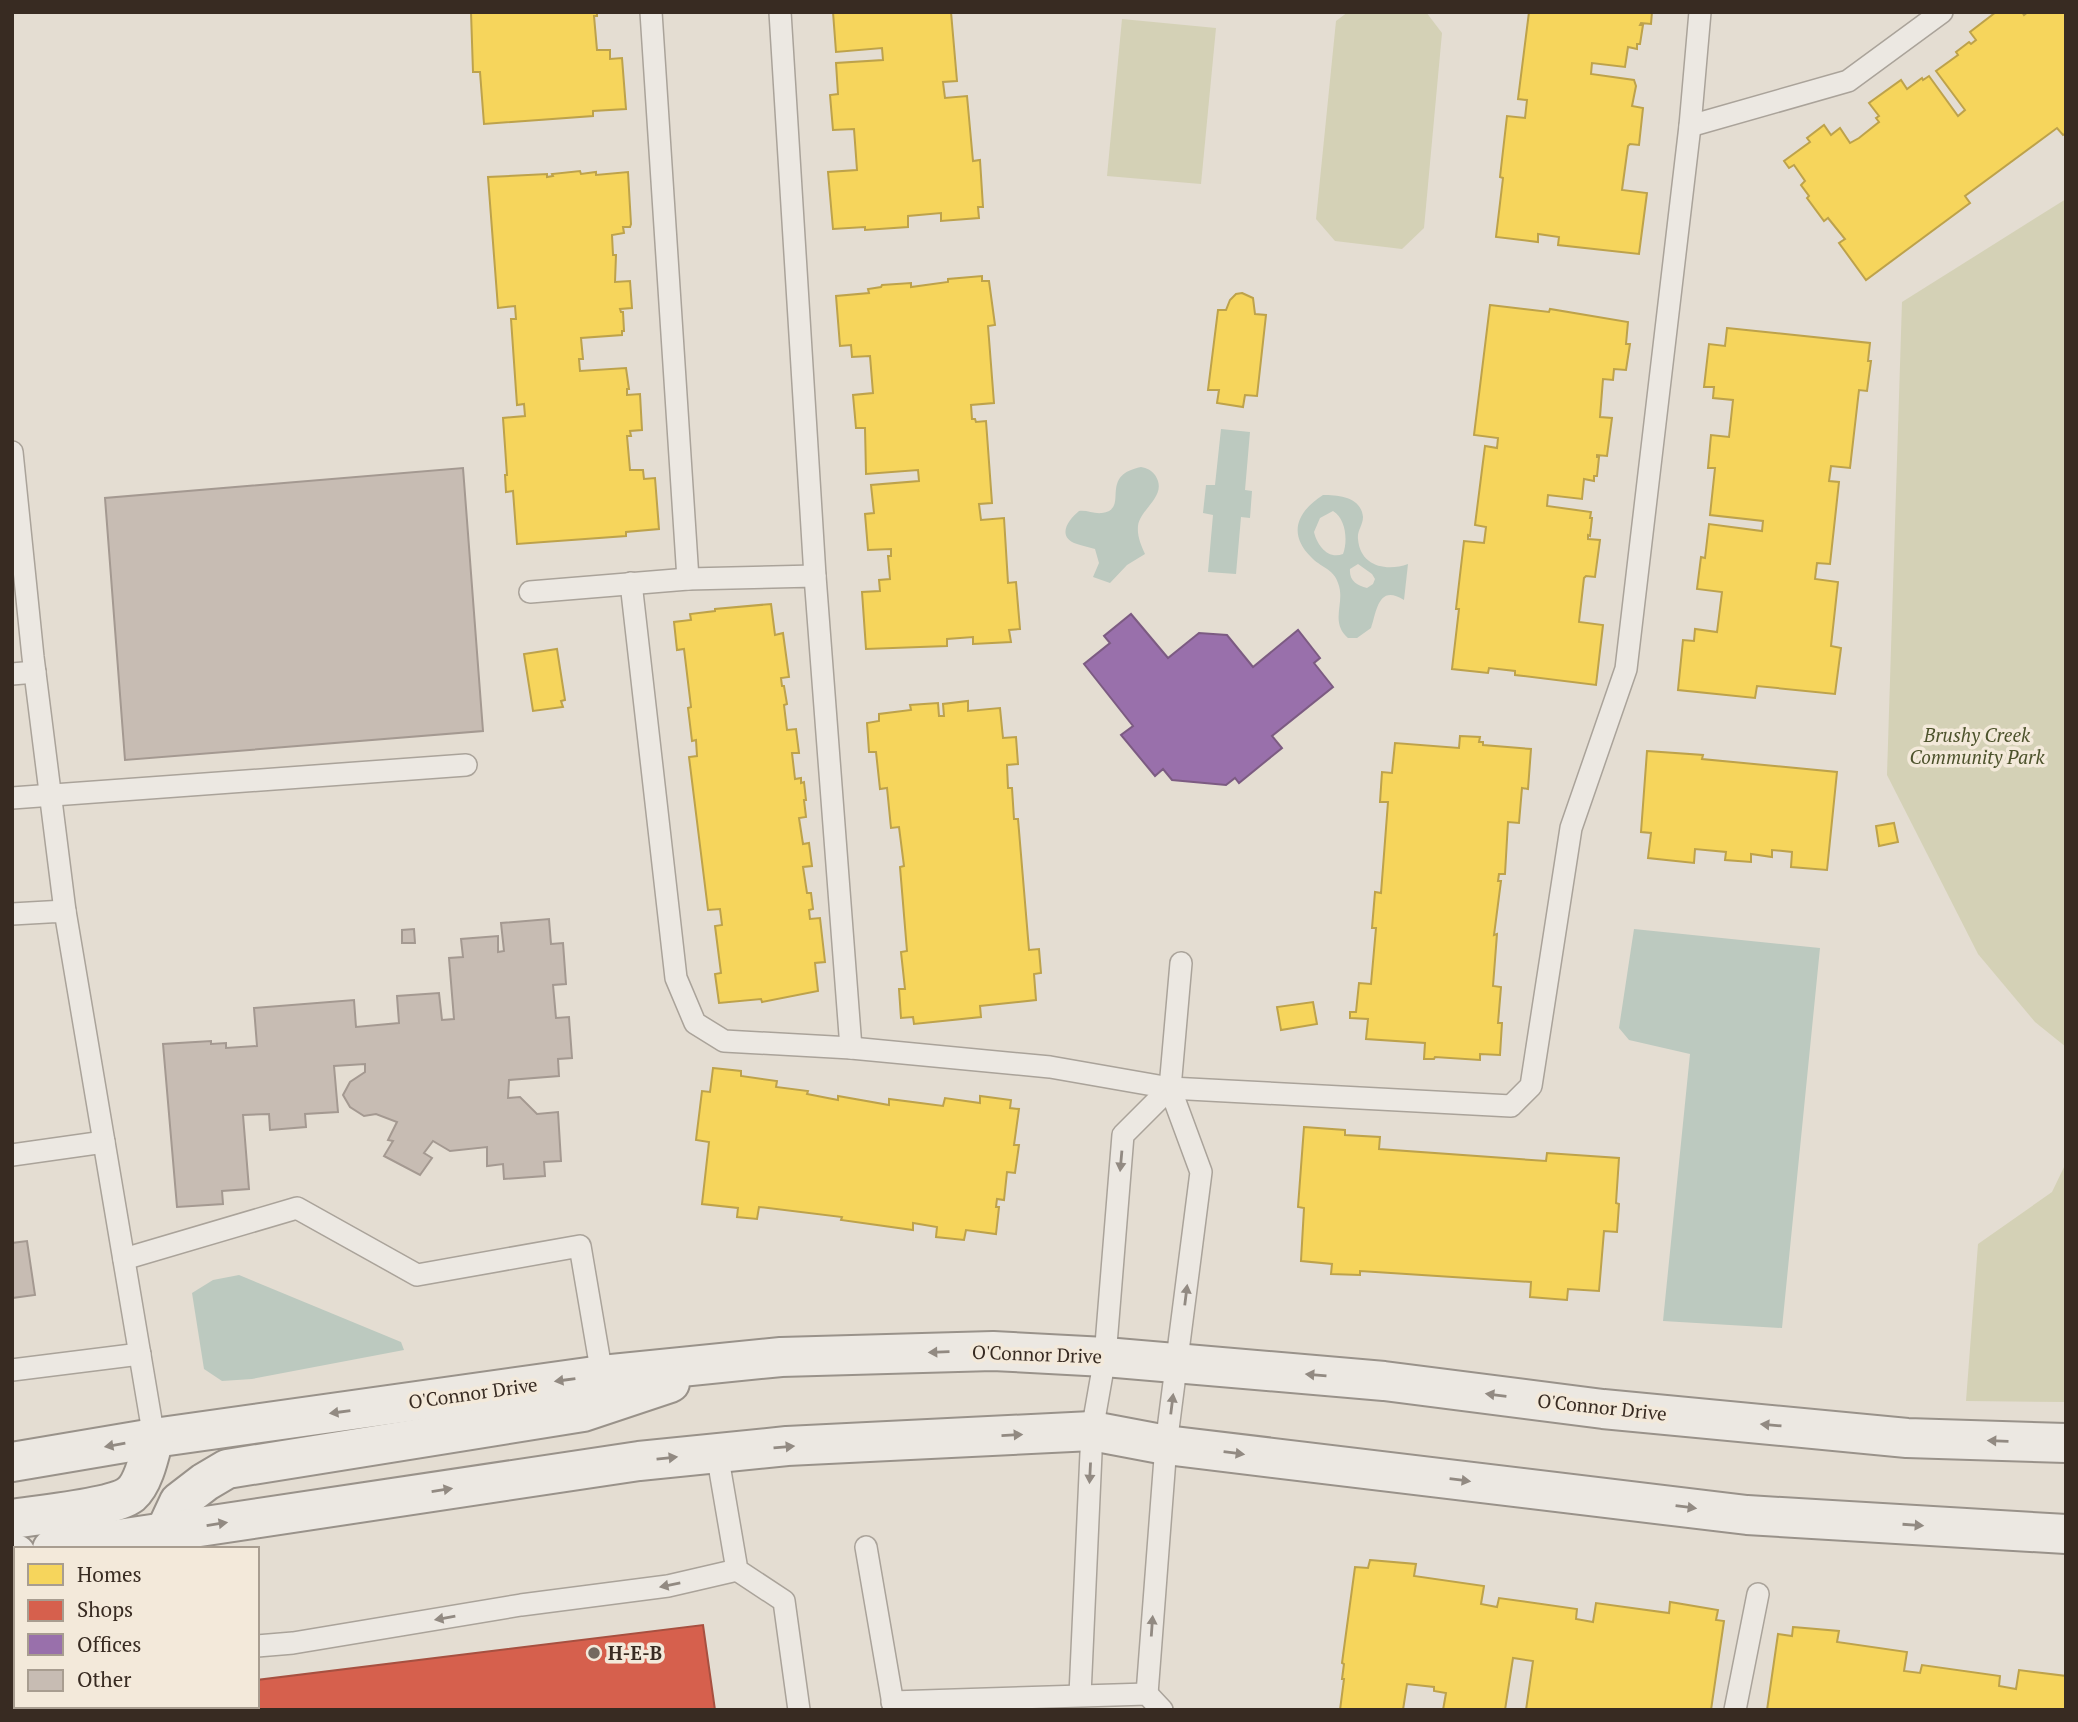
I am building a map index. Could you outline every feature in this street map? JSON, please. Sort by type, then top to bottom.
[{"type":"main road","name":"O'Connor Drive","points":[[12,1462],[155,1438],[602,1375],[781,1357],[993,1351],[1105,1357],[1384,1381],[1603,1409],[1907,1438],[2066,1443]]},
{"type":"main road","points":[[166,1540],[179,1502],[228,1469],[583,1412],[738,1361]]},
{"type":"main road","points":[[77,1547],[166,1540],[639,1461],[788,1446],[1092,1431],[1166,1445],[1747,1515],[2066,1534]]},
{"type":"main road","points":[[12,1519],[104,1504],[132,1493],[146,1469],[155,1438]]},
{"type":"lane","points":[[651,12],[688,579]]},
{"type":"lane","points":[[779,12],[815,576],[851,1048]]},
{"type":"lane","points":[[631,583],[676,978],[695,1023],[724,1041],[851,1048],[1050,1067],[1170,1088],[1511,1106],[1531,1086],[1571,828],[1626,669],[1690,126],[1700,12]]},
{"type":"lane","points":[[1690,126],[1848,81],[1942,12]]},
{"type":"lane","points":[[12,452],[49,794],[65,911],[155,1438]]},
{"type":"lane","points":[[530,593],[688,579],[815,576]]},
{"type":"lane","points":[[12,674],[35,672]]},
{"type":"lane","points":[[12,798],[466,765]]},
{"type":"lane","points":[[12,914],[65,911]]},
{"type":"lane","points":[[866,1547],[893,1706],[1080,1695],[1155,1702],[1166,1445],[1201,1172],[1170,1088],[1181,963]]},
{"type":"lane","points":[[1080,1695],[1092,1431],[1105,1357],[1123,1135],[1170,1088]]},
{"type":"lane","points":[[12,1155],[104,1142]]},
{"type":"lane","points":[[124,1259],[297,1209],[417,1275],[580,1246],[602,1375]]},
{"type":"lane","points":[[12,1370],[140,1354]]},
{"type":"lane","points":[[716,1453],[737,1570],[784,1601],[799,1710]]},
{"type":"lane","points":[[259,1646],[293,1643],[521,1605],[668,1586],[737,1570]]},
{"type":"lane","points":[[1735,1710],[1758,1594]]},
{"type":"green space","points":[[1348,12],[1426,12],[1442,33],[1424,228],[1402,249],[1335,241],[1316,219],[1336,21]]},
{"type":"green space","points":[[1122,19],[1216,28],[1201,184],[1107,176]]},
{"type":"green space","name":"Brushy Creek Community Park","points":[[2066,199],[2066,1047],[2035,1022],[1978,954],[1887,775],[1902,302]]},
{"type":"green space","points":[[2066,1163],[2066,1402],[1966,1401],[1978,1244],[2052,1192]]},
{"type":"shaded area","points":[[1221,429],[1250,432],[1245,490],[1252,491],[1250,518],[1241,517],[1236,574],[1208,572],[1213,515],[1203,513],[1206,485],[1215,485]]},
{"type":"shaded area","points":[[1141,467],[1155,475],[1159,489],[1138,526],[1145,554],[1127,565],[1110,583],[1093,577],[1099,563],[1095,549],[1071,541],[1067,537],[1066,528],[1079,511],[1102,513],[1110,510],[1114,505],[1120,477]]},
{"type":"shaded area","points":[[1323,495],[1354,501],[1363,517],[1358,536],[1360,548],[1369,561],[1383,567],[1408,564],[1404,600],[1389,595],[1384,597],[1377,607],[1371,628],[1357,638],[1348,638],[1342,632],[1339,618],[1340,590],[1336,578],[1311,557],[1299,539],[1302,515]],"holes":[[[1333,511],[1341,519],[1345,537],[1343,554],[1338,555],[1324,550],[1314,532],[1320,518]],[[1358,564],[1375,579],[1367,588],[1357,584],[1351,577],[1350,569]]]},
{"type":"shaded area","points":[[1634,929],[1820,948],[1782,1328],[1663,1321],[1690,1054],[1629,1040],[1619,1028]]},
{"type":"shaded area","points":[[239,1275],[401,1342],[404,1350],[252,1379],[222,1381],[204,1369],[192,1293],[213,1280]]},
{"type":"building: Homes","points":[[471,12],[597,12],[597,16],[594,16],[597,50],[610,50],[610,59],[622,58],[626,109],[593,111],[593,116],[484,124],[480,72],[473,72]]},
{"type":"building: Homes","points":[[833,12],[951,12],[957,81],[943,82],[945,98],[967,96],[973,161],[980,160],[983,207],[978,207],[979,218],[941,221],[941,213],[908,216],[908,227],[833,229],[828,172],[857,170],[854,129],[833,130],[830,95],[838,94],[836,63],[883,60],[882,48],[836,52]]},
{"type":"building: Homes","points":[[1529,12],[1652,12],[1651,24],[1640,25],[1643,25],[1637,49],[1628,47],[1625,67],[1592,63],[1591,74],[1634,80],[1636,86],[1632,106],[1643,108],[1639,145],[1628,146],[1622,190],[1647,193],[1639,254],[1558,245],[1559,237],[1538,234],[1538,242],[1496,237],[1507,116],[1525,118],[1527,100],[1518,99]]},
{"type":"building: Homes","points":[[1996,12],[2022,12],[2024,15],[2028,12],[2066,12],[2066,133],[2063,135],[2057,128],[1965,196],[1970,203],[1866,280],[1839,243],[1845,239],[1828,218],[1824,221],[1807,198],[1809,196],[1801,185],[1805,181],[1794,165],[1789,168],[1784,161],[1810,142],[1807,138],[1824,125],[1831,135],[1840,128],[1850,143],[1859,138],[1879,122],[1876,118],[1879,116],[1869,103],[1901,80],[1907,89],[1929,76],[1958,116],[1965,110],[1936,71],[1958,55],[1956,52],[1976,40],[1970,32]]},
{"type":"building: Homes","points":[[580,171],[581,174],[596,172],[596,175],[628,172],[631,224],[630,227],[623,227],[624,233],[612,235],[613,255],[616,255],[615,282],[630,281],[632,308],[620,309],[623,312],[622,335],[581,338],[583,359],[579,359],[580,371],[626,368],[629,389],[627,395],[640,394],[642,430],[630,431],[631,436],[627,436],[630,470],[643,470],[644,479],[655,478],[659,529],[626,532],[626,536],[517,544],[513,491],[506,492],[503,418],[525,416],[524,404],[517,405],[511,319],[516,319],[515,306],[498,308],[488,177],[547,174],[547,177]]},
{"type":"building: Homes","points":[[982,276],[982,281],[989,281],[995,325],[988,326],[994,403],[971,405],[972,419],[976,422],[986,421],[992,503],[979,504],[981,520],[1004,518],[1008,583],[1016,582],[1020,629],[1009,630],[1011,642],[973,644],[973,637],[947,639],[947,646],[866,649],[862,592],[880,591],[879,580],[890,579],[888,556],[891,556],[891,549],[868,550],[865,514],[874,513],[871,485],[919,481],[918,470],[866,474],[865,428],[856,428],[853,395],[873,393],[870,356],[852,357],[851,345],[840,346],[836,296],[869,293],[868,289],[882,285],[911,283],[911,287],[948,282],[948,279]]},
{"type":"building: Homes","points":[[1242,293],[1253,298],[1255,314],[1266,315],[1257,396],[1245,395],[1243,407],[1217,403],[1219,390],[1208,390],[1218,310],[1226,310],[1230,300],[1236,294]]},
{"type":"building: Homes","points":[[1490,305],[1549,312],[1550,309],[1628,322],[1626,344],[1630,344],[1626,370],[1614,369],[1613,380],[1603,379],[1600,417],[1612,418],[1607,456],[1597,455],[1597,476],[1594,476],[1594,481],[1584,479],[1582,499],[1548,495],[1547,506],[1591,512],[1588,539],[1600,540],[1595,577],[1584,578],[1579,622],[1603,625],[1596,685],[1515,675],[1515,671],[1489,668],[1488,673],[1452,669],[1464,541],[1484,543],[1486,527],[1475,525],[1485,446],[1497,448],[1498,438],[1474,435]]},
{"type":"building: Homes","points":[[1727,328],[1870,343],[1868,361],[1871,361],[1867,391],[1859,390],[1850,468],[1831,466],[1829,481],[1839,482],[1830,564],[1817,563],[1815,579],[1838,582],[1831,646],[1841,648],[1835,694],[1757,686],[1755,698],[1678,690],[1683,640],[1694,641],[1695,629],[1717,632],[1722,592],[1697,589],[1701,557],[1705,558],[1709,524],[1762,531],[1763,521],[1710,515],[1715,468],[1708,468],[1711,435],[1729,437],[1733,400],[1713,398],[1714,387],[1704,387],[1709,344],[1725,346]]},
{"type":"building: Homes","points":[[771,604],[775,635],[783,633],[789,677],[781,678],[787,704],[784,705],[787,730],[796,729],[799,753],[792,753],[795,779],[801,778],[801,783],[804,782],[806,817],[799,818],[803,844],[809,843],[812,866],[803,867],[807,893],[811,893],[813,909],[809,910],[810,919],[820,918],[825,962],[815,963],[818,991],[762,1002],[761,999],[719,1003],[715,974],[721,973],[715,926],[722,925],[720,909],[708,910],[689,757],[697,756],[696,740],[692,741],[684,649],[677,650],[674,622],[691,620],[690,614],[715,609]]},
{"type":"building: Homes","points":[[557,649],[565,700],[561,701],[563,707],[533,711],[524,654]]},
{"type":"building: Homes","points":[[968,701],[968,711],[1000,708],[1003,738],[1016,737],[1018,764],[1007,765],[1008,788],[1012,788],[1014,819],[1018,819],[1029,950],[1039,949],[1041,973],[1034,974],[1036,1000],[980,1006],[981,1017],[914,1024],[913,1017],[901,1018],[899,989],[905,989],[901,952],[907,951],[900,867],[904,866],[899,827],[891,828],[887,788],[880,789],[876,752],[869,752],[867,723],[879,721],[879,714],[911,710],[910,705],[938,703],[939,716],[944,716],[943,704]]},
{"type":"building: Homes","points":[[1460,736],[1480,737],[1479,742],[1483,742],[1483,745],[1531,749],[1528,789],[1522,788],[1519,823],[1508,822],[1505,874],[1499,874],[1498,881],[1501,881],[1494,935],[1497,934],[1493,986],[1501,987],[1498,1023],[1502,1023],[1500,1055],[1480,1054],[1480,1060],[1435,1057],[1424,1059],[1425,1043],[1366,1039],[1368,1019],[1350,1018],[1350,1012],[1356,1012],[1359,983],[1371,984],[1376,928],[1372,928],[1375,892],[1381,893],[1388,802],[1380,802],[1382,772],[1392,773],[1395,743],[1459,748]]},
{"type":"building: Homes","points":[[1647,751],[1703,755],[1702,759],[1837,772],[1827,870],[1791,867],[1792,852],[1772,850],[1772,857],[1751,854],[1751,862],[1725,860],[1726,852],[1695,849],[1694,863],[1648,858],[1651,833],[1641,832]]},
{"type":"building: Homes","points":[[1894,823],[1898,842],[1879,846],[1876,826]]},
{"type":"building: Homes","points":[[1313,1002],[1317,1024],[1281,1030],[1277,1007]]},
{"type":"building: Homes","points":[[713,1068],[741,1071],[741,1076],[777,1081],[776,1087],[808,1091],[807,1094],[838,1100],[838,1096],[889,1105],[889,1099],[943,1106],[945,1098],[980,1103],[980,1096],[1011,1100],[1010,1108],[1019,1109],[1014,1145],[1019,1145],[1015,1173],[1007,1172],[1004,1200],[997,1199],[996,1207],[999,1207],[996,1234],[966,1230],[964,1240],[936,1237],[937,1227],[913,1223],[913,1230],[841,1220],[842,1217],[759,1207],[757,1219],[737,1217],[738,1208],[702,1204],[709,1142],[696,1140],[702,1091],[710,1092]]},
{"type":"building: Homes","points":[[1304,1127],[1345,1130],[1345,1135],[1380,1137],[1379,1149],[1546,1161],[1547,1153],[1619,1158],[1617,1232],[1604,1231],[1599,1291],[1568,1289],[1567,1300],[1530,1297],[1531,1282],[1360,1271],[1360,1275],[1331,1274],[1332,1264],[1301,1261],[1304,1208],[1298,1207]]},
{"type":"building: Homes","points":[[1370,1560],[1416,1564],[1414,1576],[1484,1586],[1481,1604],[1497,1607],[1499,1598],[1577,1609],[1576,1619],[1593,1622],[1596,1603],[1669,1613],[1670,1602],[1718,1610],[1716,1620],[1724,1621],[1711,1710],[1526,1710],[1533,1661],[1513,1658],[1505,1710],[1443,1710],[1446,1693],[1434,1691],[1434,1687],[1407,1684],[1403,1710],[1340,1710],[1344,1679],[1342,1663],[1355,1567],[1368,1568]]},
{"type":"building: Homes","points":[[1793,1627],[1839,1631],[1837,1642],[1907,1652],[1904,1671],[1920,1673],[1922,1665],[2000,1676],[1999,1686],[2016,1689],[2019,1670],[2066,1676],[2066,1710],[1767,1710],[1778,1634],[1792,1636]]},
{"type":"building: Shops","name":"H-E-B","points":[[703,1625],[715,1710],[250,1710],[259,1708],[259,1680]]},
{"type":"building: Offices","points":[[1131,614],[1168,658],[1199,633],[1227,635],[1253,667],[1298,630],[1320,658],[1314,663],[1333,687],[1272,736],[1282,748],[1239,783],[1235,778],[1226,785],[1172,780],[1163,769],[1155,776],[1121,735],[1133,726],[1084,664],[1110,643],[1104,636]]},
{"type":"building: Other","points":[[463,468],[483,731],[125,760],[105,498]]},
{"type":"building: Other","points":[[549,919],[551,944],[563,943],[566,984],[553,985],[556,1018],[569,1017],[572,1058],[558,1059],[559,1076],[509,1080],[508,1098],[520,1097],[537,1114],[558,1112],[561,1161],[544,1162],[545,1176],[504,1179],[503,1164],[487,1166],[487,1147],[450,1151],[433,1141],[424,1153],[432,1158],[420,1175],[384,1156],[393,1141],[388,1140],[397,1122],[376,1114],[364,1116],[350,1107],[343,1095],[350,1082],[365,1072],[365,1064],[334,1066],[338,1112],[305,1114],[306,1127],[270,1130],[269,1114],[243,1115],[249,1189],[222,1191],[223,1204],[177,1207],[163,1044],[211,1041],[211,1044],[226,1043],[226,1048],[257,1046],[254,1008],[354,1000],[356,1027],[399,1023],[397,996],[439,993],[442,1020],[454,1019],[449,958],[463,957],[461,939],[498,936],[498,952],[504,951],[501,923]]},
{"type":"building: Other","points":[[414,929],[415,943],[402,943],[402,930]]},
{"type":"building: Other","points":[[27,1241],[35,1295],[12,1298],[12,1243]]},
{"type":"place","name":"H-E-B","points":[[594,1653]]}]
